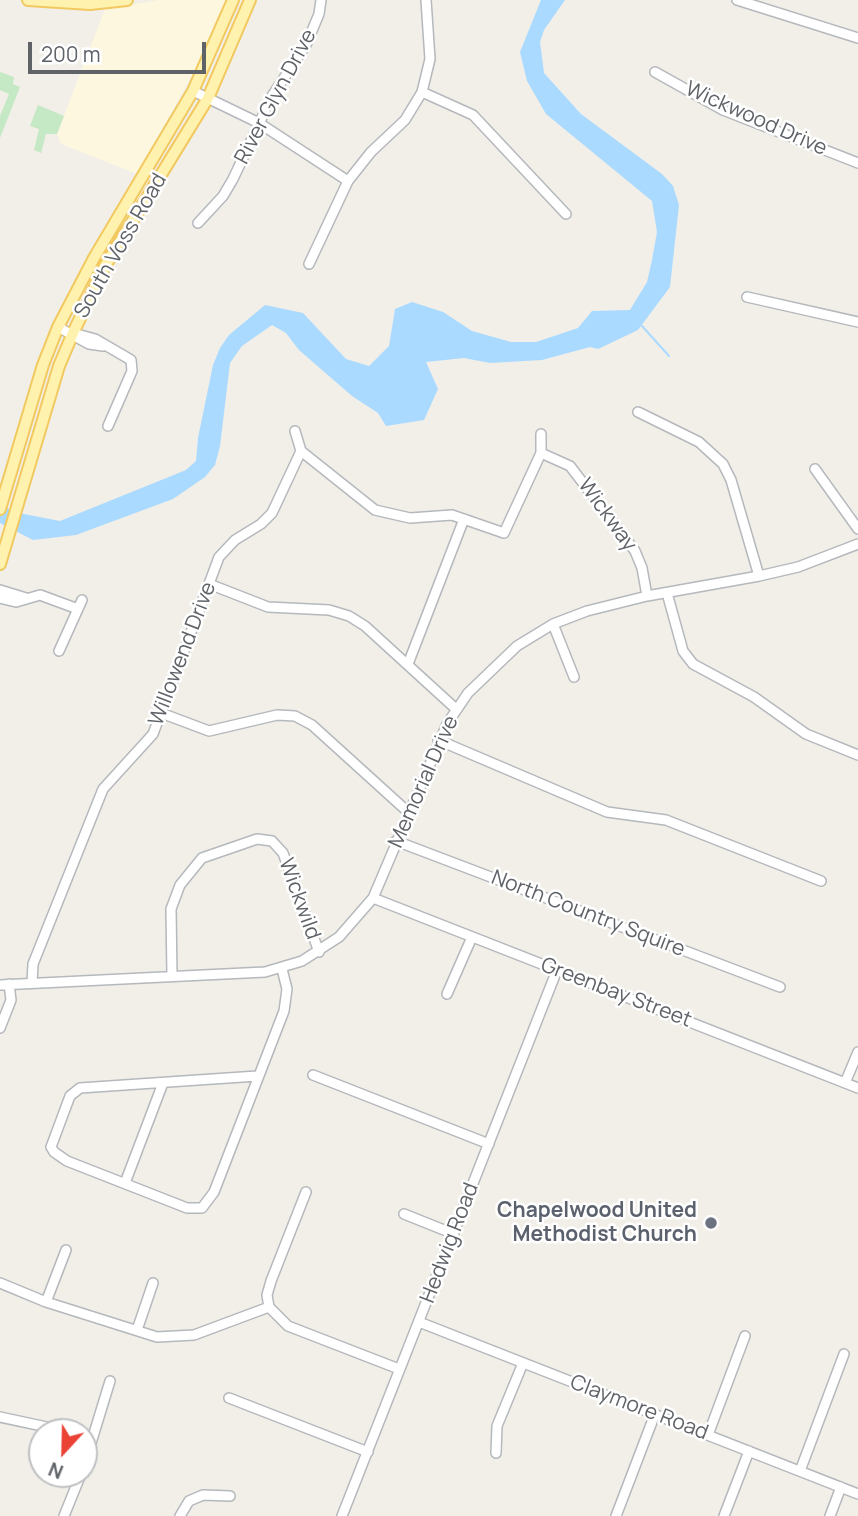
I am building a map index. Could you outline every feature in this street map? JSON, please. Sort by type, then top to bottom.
[{"type":"main road","points":[[28,0],[123,1]]},
{"type":"main road","name":"South Voss Road","points":[[0,509],[58,327],[139,181],[193,91],[233,0]]},
{"type":"main road","name":"South Voss Road","points":[[0,563],[73,333],[105,266],[208,98],[250,0]]},
{"type":"main road","points":[[139,181],[153,189]]},
{"type":"main road","points":[[26,422],[44,418]]},
{"type":"street","name":"River Glyn Drive","points":[[198,223],[222,196],[272,96],[306,45],[319,15],[321,0]]},
{"type":"street","points":[[309,264],[348,181],[371,152],[405,120],[422,93],[430,60],[426,0]]},
{"type":"street","points":[[737,0],[858,38]]},
{"type":"street","name":"Wickwood Drive","points":[[655,72],[723,110],[858,163]]},
{"type":"street","points":[[193,91],[259,123],[348,181]]},
{"type":"street","points":[[422,93],[473,115],[566,214]]},
{"type":"street","points":[[747,297],[858,322]]},
{"type":"street","points":[[58,327],[81,333],[131,360],[132,371],[108,426]]},
{"type":"street","points":[[638,412],[698,442],[723,464],[731,480],[759,576]]},
{"type":"street","points":[[295,430],[301,452],[375,510],[410,517],[452,515],[503,533],[541,453],[541,434]]},
{"type":"street","name":"Willowend Drive","points":[[32,983],[33,964],[103,789],[153,734],[219,557],[272,513],[301,452]]},
{"type":"street","name":"Wickway","points":[[541,453],[570,466],[635,551],[648,596]]},
{"type":"street","points":[[816,469],[858,529]]},
{"type":"street","points":[[408,664],[464,519]]},
{"type":"street","name":"Memorial Drive","points":[[5,984],[282,969],[318,952],[350,928],[373,898],[438,740],[456,709],[498,662],[553,624],[587,611],[648,596],[798,567],[858,544]]},
{"type":"street","points":[[209,584],[268,607],[329,610],[349,616],[408,664],[456,709]]},
{"type":"street","points":[[0,590],[26,598]]},
{"type":"street","points":[[667,593],[683,651],[693,664],[754,697],[806,734],[858,755]]},
{"type":"street","points":[[0,598],[16,602],[40,594],[80,605],[59,651]]},
{"type":"street","points":[[553,624],[574,677]]},
{"type":"street","points":[[161,713],[209,732],[277,715],[295,716],[312,725],[408,812]]},
{"type":"street","points":[[438,740],[607,812],[666,820],[821,881]]},
{"type":"street","name":"Wickwild","points":[[172,976],[170,909],[180,885],[193,865],[202,858],[257,839],[272,841],[283,853],[318,952]]},
{"type":"street","name":"North Country Squire","points":[[396,841],[780,987]]},
{"type":"street","name":"Greenbay Street","points":[[373,898],[858,1088]]},
{"type":"street","points":[[447,994],[472,937]]},
{"type":"street","points":[[257,1076],[74,1091],[52,1140],[54,1152],[60,1157],[187,1208],[202,1209],[214,1192],[286,1001],[282,969]]},
{"type":"street","name":"Hedwig Road","points":[[342,1516],[557,970]]},
{"type":"street","points":[[0,1028],[11,1000],[5,984]]},
{"type":"street","points":[[845,1083],[858,1052]]},
{"type":"street","points":[[313,1075],[489,1144]]},
{"type":"street","points":[[125,1183],[163,1083]]},
{"type":"street","points":[[306,1192],[271,1281],[267,1295],[269,1307],[288,1326],[399,1369]]},
{"type":"street","points":[[404,1214],[454,1234]]},
{"type":"street","points":[[46,1302],[66,1250]]},
{"type":"street","points":[[0,1283],[46,1302],[157,1337],[178,1338],[269,1307]]},
{"type":"street","points":[[137,1330],[153,1283]]},
{"type":"street","name":"Claymore Road","points":[[419,1322],[858,1494]]},
{"type":"street","points":[[708,1435],[745,1336]]},
{"type":"street","points":[[800,1471],[844,1354]]},
{"type":"street","points":[[496,1453],[498,1426],[523,1363]]},
{"type":"street","points":[[95,1418],[110,1381]]},
{"type":"street","points":[[229,1398],[368,1452]]},
{"type":"street","points":[[616,1516],[655,1414]]},
{"type":"street","points":[[0,1417],[28,1423]]},
{"type":"street","points":[[724,1516],[749,1451]]},
{"type":"street","points":[[830,1516],[841,1487]]},
{"type":"street","points":[[64,1516],[75,1488]]},
{"type":"street","points":[[180,1516],[189,1501],[203,1495],[230,1496]]},
{"type":"shaded area","points":[[158,0],[227,0],[203,56],[137,174],[61,144],[57,134],[105,9]]},
{"type":"green space","points":[[0,72],[14,77],[13,84],[20,87],[0,138],[0,116],[9,94],[0,90]]},
{"type":"green space","points":[[38,105],[64,116],[57,134],[46,134],[41,153],[34,150],[39,129],[30,126]]},
{"type":"water","points":[[541,0],[565,0],[544,30],[540,42],[544,73],[581,114],[662,174],[673,186],[679,205],[670,287],[638,330],[598,349],[590,347],[542,360],[490,363],[464,358],[426,362],[438,389],[424,420],[386,426],[378,413],[352,396],[299,350],[286,333],[272,325],[242,346],[230,363],[220,446],[215,465],[205,477],[173,499],[76,535],[33,540],[0,523],[0,502],[9,509],[24,514],[60,521],[186,470],[196,461],[213,365],[220,348],[229,335],[265,305],[303,313],[346,359],[369,366],[389,346],[395,309],[412,302],[443,312],[472,331],[511,342],[536,342],[578,328],[592,311],[630,310],[647,282],[652,260],[657,232],[652,201],[546,114],[527,81],[520,52]]},
{"type":"waterway","points":[[642,326],[669,356]]},
{"type":"place","name":"Chapelwood United Methodist Church","points":[[711,1223]]}]
